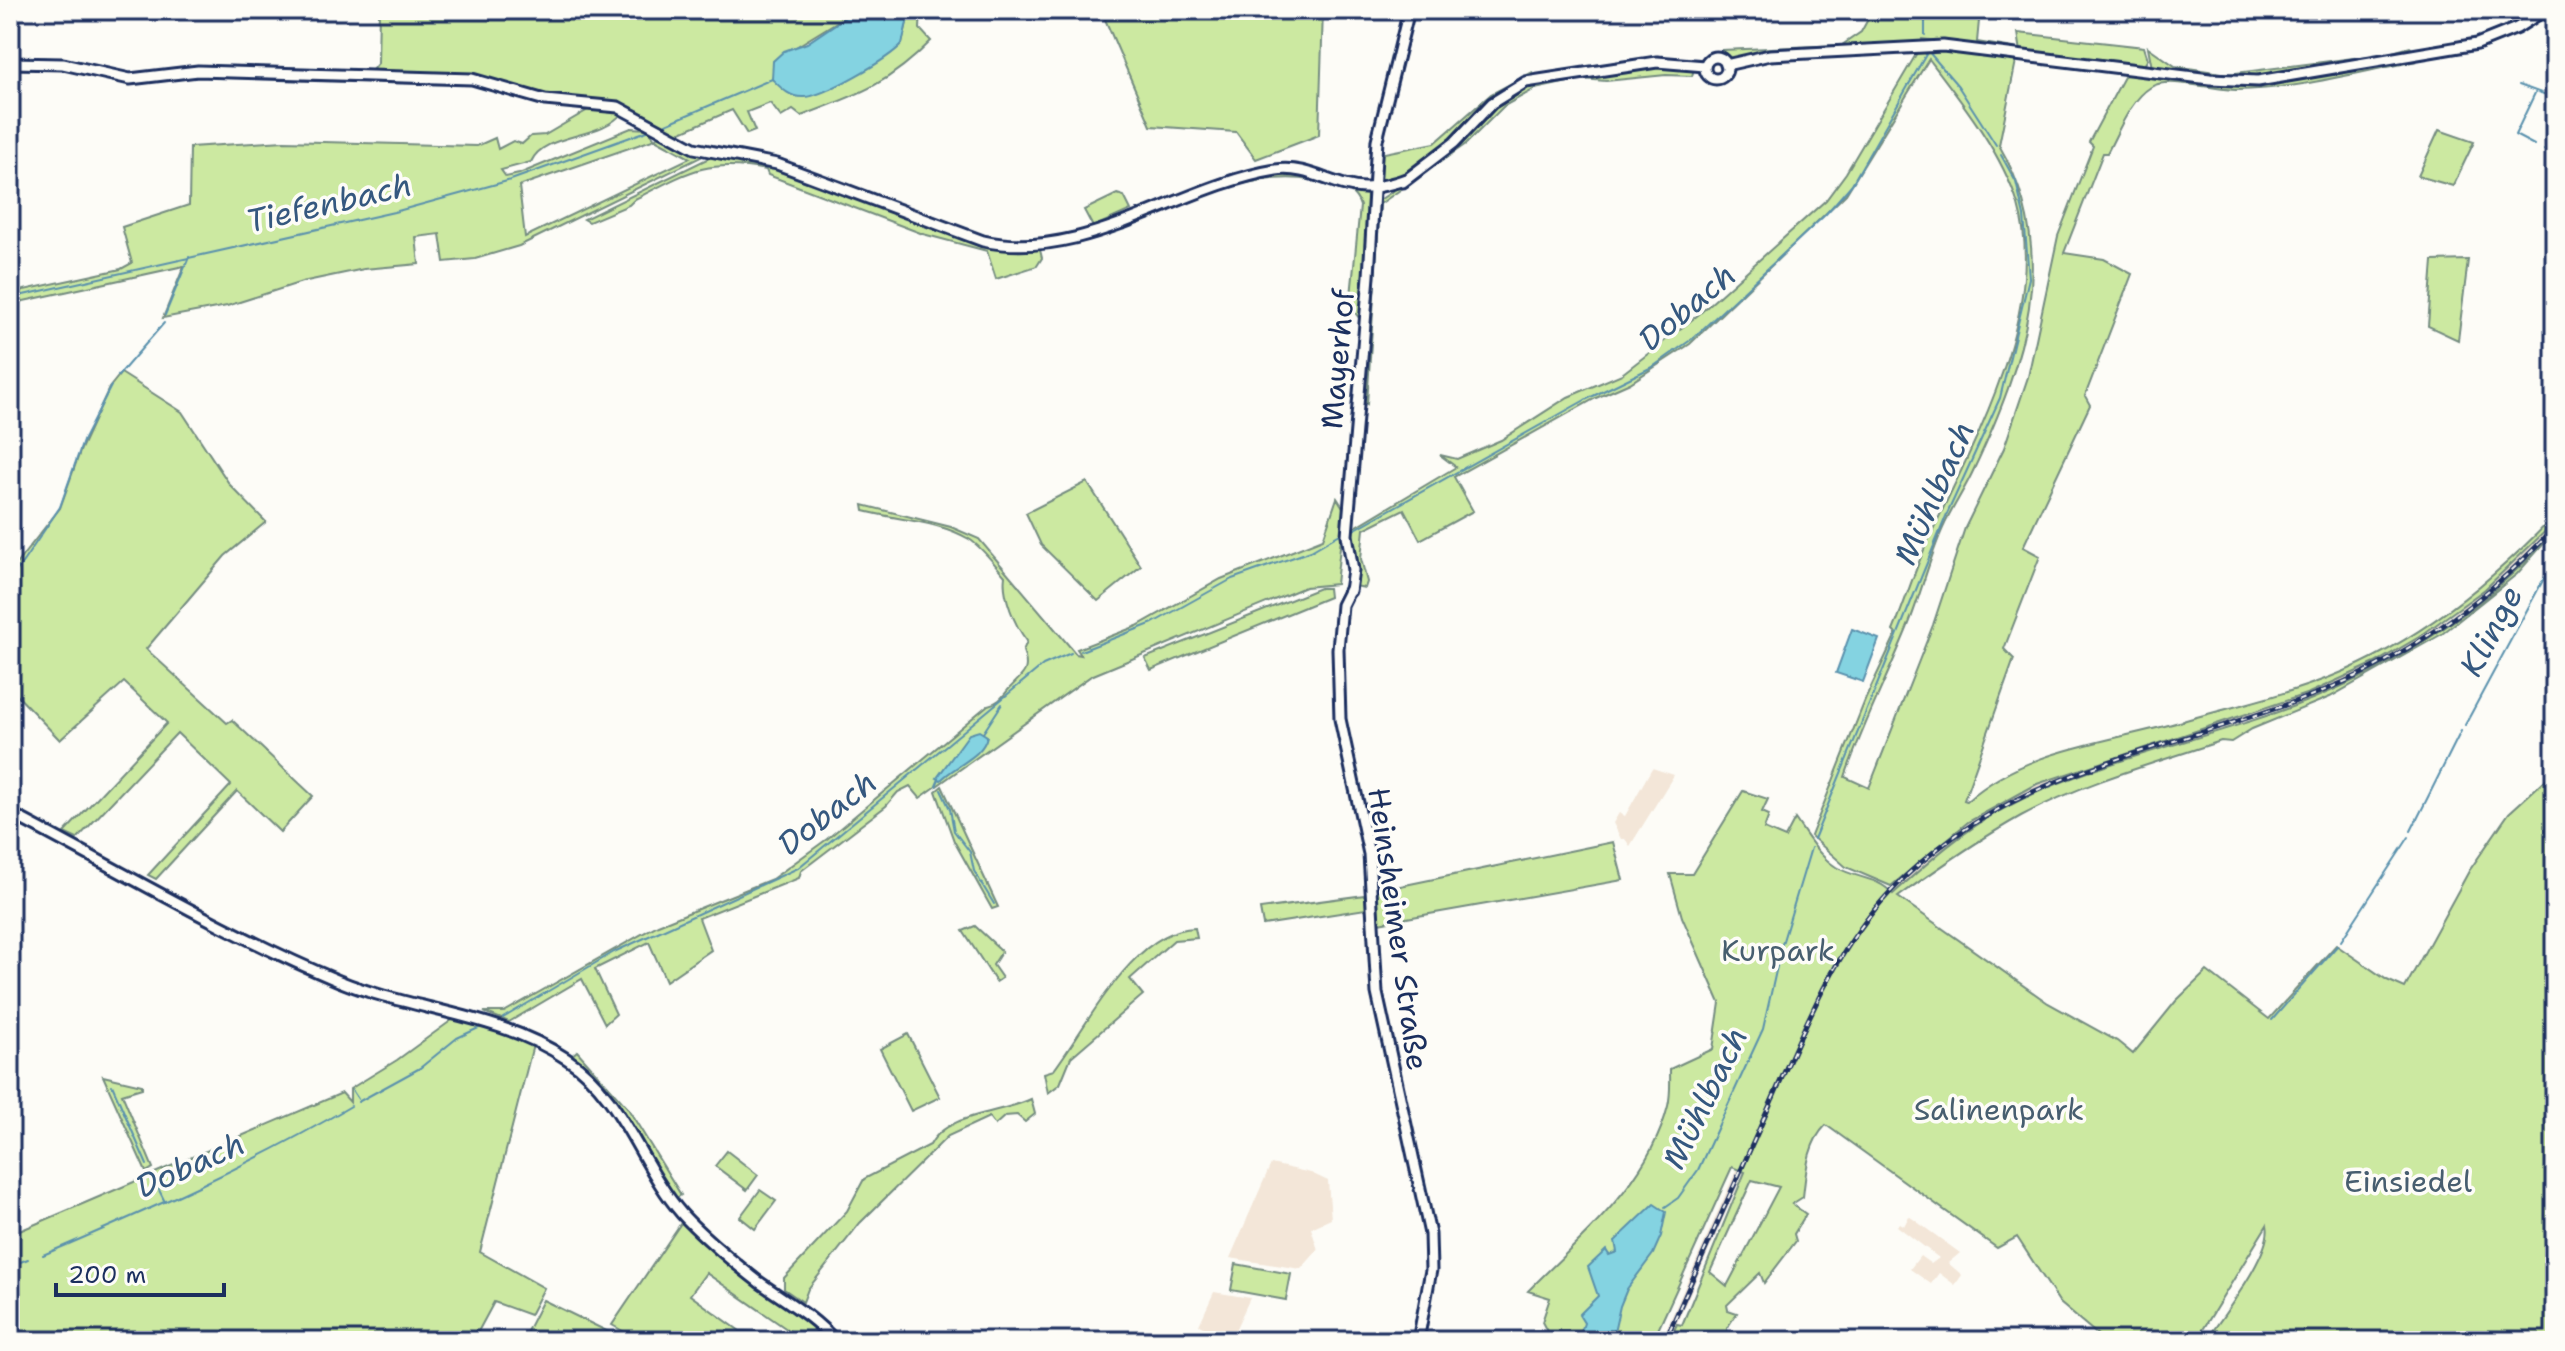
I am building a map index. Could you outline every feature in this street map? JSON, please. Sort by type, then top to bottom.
[{"type":"street","name":"Mayerhof","points":[[1347,535],[1377,140],[1409,10]]},
{"type":"street","points":[[10,63],[63,64],[130,79],[198,71],[472,79],[545,100],[618,107],[694,148],[777,164],[983,241],[1008,247],[1062,243],[1242,177],[1280,169],[1338,180],[1362,181],[1385,191],[1454,143],[1492,103],[1526,82],[1646,63],[1705,66],[1715,58],[1726,65],[1770,55],[1943,46],[2210,79],[2258,81],[2477,44],[2517,28],[2545,10]]},
{"type":"street","points":[[1705,66],[1709,76],[1718,79],[1726,74],[1726,65]]},
{"type":"street","name":"Heinsheimer Straße","points":[[1347,535],[1353,570],[1350,589],[1342,605],[1338,649],[1340,719],[1369,854],[1377,993],[1430,1234],[1431,1270],[1418,1341]]},
{"type":"street","points":[[10,813],[329,976],[388,998],[473,1018],[564,1056],[587,1075],[607,1099],[682,1214],[757,1280],[818,1323],[835,1341]]},
{"type":"shaded area","points":[[2555,522],[2555,531],[2540,548],[2489,594],[2423,642],[2379,668],[2312,699],[2039,791],[1971,828],[1896,891],[1783,1082],[1669,1341],[1661,1341],[1796,1034],[1877,901],[1892,886],[1968,822],[2037,784],[2309,693],[2375,663],[2451,616]]},
{"type":"shaded area","points":[[1652,768],[1674,775],[1630,846],[1625,839],[1621,839],[1613,823],[1619,813],[1625,816]]},
{"type":"shaded area","points":[[1271,1164],[1311,1173],[1328,1181],[1331,1219],[1311,1228],[1318,1250],[1301,1269],[1230,1258]]},
{"type":"shaded area","points":[[1909,1216],[1960,1253],[1948,1263],[1962,1275],[1955,1285],[1939,1273],[1931,1284],[1910,1269],[1920,1256],[1931,1264],[1939,1258],[1897,1226],[1899,1223],[1904,1226]]},
{"type":"shaded area","points":[[1214,1292],[1250,1298],[1230,1341],[1199,1325]]},
{"type":"green space","points":[[379,10],[856,10],[773,61],[902,44],[908,18],[905,10],[921,10],[920,29],[931,41],[886,79],[821,109],[801,116],[793,110],[781,117],[770,103],[747,112],[755,131],[747,134],[732,110],[674,135],[649,118],[614,103],[555,99],[497,81],[192,68],[139,77],[111,73],[144,74],[191,66],[372,70],[378,63]]},
{"type":"green space","points":[[1101,10],[1323,10],[1319,135],[1256,159],[1236,132],[1151,126]]},
{"type":"green space","points":[[1873,10],[1980,10],[1977,42],[2014,48],[2014,51],[1925,43],[1929,40],[1922,39],[1921,44],[1770,52],[1729,60],[1719,53],[1721,50],[1842,45],[1861,32]]},
{"type":"green space","points":[[2018,33],[2144,47],[2148,59],[2143,67],[2021,52]]},
{"type":"green space","points":[[2148,47],[2175,66],[2228,74],[2385,54],[2410,47],[2414,51],[2239,79],[2152,68]]},
{"type":"green space","points":[[1930,48],[2017,56],[1999,145],[2018,186],[2029,226],[2032,267],[2029,308],[2008,389],[1974,469],[1938,540],[1908,626],[1845,777],[1869,788],[1933,625],[1965,528],[2004,448],[2028,377],[2058,236],[2093,146],[2089,142],[2126,73],[2260,84],[2417,61],[2304,84],[2259,89],[2158,84],[2137,100],[2107,153],[2103,153],[2064,253],[2104,259],[2132,274],[2085,396],[2090,405],[2023,547],[2040,556],[2004,649],[2014,659],[1964,800],[2016,769],[2043,758],[2267,698],[2349,669],[2382,653],[2444,614],[2502,567],[2555,515],[2555,522],[2485,589],[2419,637],[2375,663],[2309,693],[2037,784],[1968,822],[1891,886],[1846,867],[1811,836],[1866,698],[1896,634],[1893,631],[1921,558],[2002,374],[2015,331],[2023,287],[2025,245],[2018,205],[2002,166],[1980,129],[1929,59],[1846,194],[1690,344],[1630,383],[1596,398],[1454,477],[1473,511],[1420,540],[1404,509],[1364,529],[1361,559],[1367,582],[1365,588],[1355,586],[1357,571],[1352,529],[1456,467],[1440,455],[1457,459],[1501,440],[1568,397],[1622,374],[1698,315],[1826,200],[1846,173],[1918,51]]},
{"type":"green space","points":[[1655,65],[1694,69],[1692,76],[1666,75],[1606,81],[1582,79],[1535,89],[1504,106],[1466,144],[1380,204],[1367,404],[1362,401],[1378,201],[1441,159],[1501,100],[1528,85]]},
{"type":"green space","points":[[1533,72],[1406,176],[1383,182],[1378,177],[1379,154],[1435,143],[1491,94]]},
{"type":"green space","points":[[607,107],[623,112],[602,127],[548,145],[531,162],[501,170],[506,177],[631,128],[648,129],[655,139],[661,133],[701,154],[701,157],[519,246],[475,259],[444,262],[440,234],[416,237],[419,264],[364,269],[302,282],[227,306],[163,318],[184,266],[10,304],[10,293],[121,269],[132,263],[122,227],[189,205],[190,147],[284,141],[477,146],[495,138],[498,149],[513,141],[522,144],[531,136],[545,135],[588,110]],"holes":[[[655,139],[690,158],[525,237],[519,186]]]},
{"type":"green space","points":[[2439,130],[2474,142],[2453,186],[2418,176]]},
{"type":"green space","points":[[713,156],[764,162],[978,242],[998,248],[1040,250],[1042,258],[1037,266],[996,279],[987,251],[923,234],[768,175],[766,170],[745,167],[697,170],[635,199],[629,205],[589,222],[584,219]]},
{"type":"green space","points":[[1299,172],[1367,195],[1362,322],[1350,306],[1360,206],[1353,194],[1342,188],[1306,179],[1279,178],[1252,182],[1199,197],[1121,228],[1109,229],[1251,176]]},
{"type":"green space","points":[[1117,194],[1124,196],[1131,210],[1093,227],[1084,210]]},
{"type":"green space","points":[[2468,260],[2458,340],[2428,326],[2433,261]]},
{"type":"green space","points":[[121,373],[182,412],[230,485],[266,522],[225,556],[146,649],[227,723],[232,720],[313,796],[280,832],[237,791],[156,879],[148,875],[231,785],[177,733],[77,839],[64,833],[167,723],[124,682],[60,740],[10,688],[10,572],[60,508],[81,449],[109,388]]},
{"type":"green space","points":[[1087,482],[1141,566],[1098,601],[1041,545],[1026,513]]},
{"type":"green space","points":[[1337,498],[1344,509],[1336,584],[1305,587],[1091,676],[920,798],[910,786],[898,792],[886,806],[801,871],[799,878],[699,918],[711,950],[666,981],[649,942],[595,969],[616,1014],[605,1024],[582,979],[509,1022],[484,1012],[504,1012],[658,925],[772,879],[827,839],[988,705],[1000,700],[1021,676],[1026,664],[1023,651],[1027,641],[1010,610],[1005,576],[984,551],[957,533],[864,511],[863,505],[951,527],[979,539],[1076,654],[1081,655],[1077,649],[1137,626],[1221,579],[1323,539]]},
{"type":"green space","points":[[2555,531],[2517,574],[2442,634],[2330,697],[2252,729],[2231,742],[2221,741],[2145,766],[2045,804],[1974,845],[1898,897],[2048,1003],[2117,1041],[2133,1054],[2176,1001],[2207,971],[2269,1019],[2336,945],[2387,980],[2405,988],[2469,871],[2509,813],[2555,771],[2555,1341],[2206,1341],[2255,1267],[2267,1237],[2267,1225],[2196,1341],[2105,1341],[2060,1303],[2017,1237],[1997,1248],[1826,1125],[1811,1150],[1803,1197],[1792,1204],[1806,1214],[1794,1234],[1796,1241],[1764,1283],[1760,1273],[1727,1305],[1728,1310],[1737,1313],[1727,1328],[1728,1340],[1739,1341],[1669,1341],[1677,1324],[1682,1325],[1745,1172],[1732,1167],[1653,1341],[1552,1341],[1542,1322],[1550,1298],[1528,1291],[1611,1207],[1646,1160],[1668,1106],[1670,1069],[1713,1049],[1720,1003],[1682,917],[1670,874],[1692,874],[1743,791],[1768,799],[1762,812],[1769,815],[1764,829],[1785,838],[1795,819],[1813,845],[1836,867],[1880,884],[1893,894],[1973,827],[2040,791],[2117,762],[2274,713],[2380,667],[2443,628],[2529,558]],"holes":[[[1752,1180],[1779,1187],[1727,1286],[1710,1272]]]},
{"type":"green space","points":[[1320,588],[1328,588],[1329,597],[1151,670],[1145,658]]},
{"type":"green space","points":[[942,786],[998,907],[992,909],[954,841],[936,791]]},
{"type":"green space","points":[[1613,842],[1623,880],[1378,923],[1376,891]]},
{"type":"green space","points":[[1365,895],[1366,909],[1263,925],[1260,909]]},
{"type":"green space","points":[[975,926],[1002,951],[993,965],[1002,978],[996,982],[963,931]]},
{"type":"green space","points":[[1195,928],[1197,938],[1174,940],[1130,979],[1143,995],[1071,1057],[1060,1084],[1048,1093],[1044,1073],[1054,1070],[1114,982],[1152,944],[1173,933]]},
{"type":"green space","points":[[456,1017],[533,1045],[480,1252],[544,1288],[530,1315],[494,1302],[473,1341],[10,1341],[10,1235],[342,1093],[350,1102],[350,1089],[397,1060]]},
{"type":"green space","points":[[908,1034],[940,1097],[911,1111],[880,1049]]},
{"type":"green space","points":[[577,1051],[627,1107],[681,1195],[675,1199],[628,1125],[570,1057]]},
{"type":"green space","points":[[103,1076],[142,1085],[142,1088],[122,1094],[153,1168],[146,1172]]},
{"type":"green space","points":[[1031,1099],[1035,1114],[1025,1122],[1017,1115],[1005,1116],[995,1125],[989,1117],[948,1136],[860,1223],[808,1289],[803,1302],[784,1289],[784,1278],[847,1211],[864,1179],[930,1145],[949,1126]]},
{"type":"green space","points":[[727,1151],[758,1175],[747,1190],[715,1166]]},
{"type":"green space","points":[[760,1190],[776,1201],[755,1229],[740,1217]]},
{"type":"green space","points":[[683,1220],[695,1236],[731,1267],[798,1311],[831,1341],[804,1341],[706,1273],[690,1295],[740,1331],[768,1333],[780,1341],[735,1341],[735,1336],[637,1339],[612,1325]]},
{"type":"green space","points":[[1236,1264],[1291,1274],[1286,1300],[1231,1290]]},
{"type":"green space","points":[[543,1300],[623,1339],[622,1341],[522,1341]]},
{"type":"water","points":[[856,10],[905,10],[908,18],[902,44],[855,76],[813,95],[794,96],[772,79],[773,61],[784,51],[807,43]]},
{"type":"water","points":[[1852,629],[1879,639],[1863,682],[1836,673]]},
{"type":"water","points":[[979,731],[987,736],[980,750],[941,780],[937,778],[969,734]]},
{"type":"water","points":[[1654,1204],[1666,1212],[1661,1236],[1653,1254],[1627,1289],[1611,1341],[1582,1341],[1579,1338],[1584,1323],[1579,1315],[1598,1296],[1588,1267],[1606,1250],[1609,1255],[1617,1252],[1615,1241]]},
{"type":"waterway","name":"Mühlbach","points":[[1925,10],[1925,35]]},
{"type":"waterway","name":"Dobach","points":[[1352,531],[1585,400],[1654,366],[1692,339],[1825,215],[1852,184],[1928,51],[1958,86],[1996,145]]},
{"type":"waterway","name":"Tiefenbach","points":[[666,124],[772,79]]},
{"type":"waterway","points":[[2519,85],[2555,98]]},
{"type":"waterway","points":[[2534,145],[2515,135],[2535,93]]},
{"type":"waterway","name":"Tiefenbach","points":[[10,298],[394,212],[511,180],[650,130]]},
{"type":"waterway","points":[[2544,150],[2555,154]]},
{"type":"waterway","name":"Mühlbach","points":[[1814,839],[1947,514],[2000,398],[2029,278],[2024,216],[2016,182],[2001,155]]},
{"type":"waterway","points":[[165,315],[189,257]]},
{"type":"waterway","points":[[118,376],[164,323]]},
{"type":"waterway","points":[[10,581],[60,507],[83,441],[111,386]]},
{"type":"waterway","name":"Dobach","points":[[1081,651],[1153,623],[1232,579],[1311,551],[1340,534]]},
{"type":"waterway","name":"Klinge","points":[[2465,725],[2555,558]]},
{"type":"waterway","name":"Dobach","points":[[503,1018],[614,952],[798,868],[1043,665],[1071,653]]},
{"type":"waterway","points":[[983,733],[1002,704]]},
{"type":"waterway","name":"Klinge","points":[[2411,831],[2461,731]]},
{"type":"waterway","points":[[936,786],[939,779]]},
{"type":"waterway","points":[[941,790],[950,809],[954,831],[970,852],[974,871],[994,904]]},
{"type":"waterway","name":"Klinge","points":[[2341,941],[2409,837]]},
{"type":"waterway","name":"Mühlbach","points":[[1665,1207],[1678,1198],[1698,1170],[1763,1029],[1782,944],[1811,848]]},
{"type":"waterway","name":"Klinge","points":[[2272,1020],[2337,946]]},
{"type":"waterway","name":"Dobach","points":[[358,1102],[420,1068],[457,1038],[483,1026]]},
{"type":"waterway","points":[[112,1085],[147,1165]]},
{"type":"waterway","points":[[352,1090],[358,1099]]},
{"type":"waterway","name":"Dobach","points":[[43,1255],[199,1186],[351,1106]]},
{"type":"waterway","points":[[153,1178],[165,1202]]},
{"type":"waterway","name":"Dobach","points":[[10,1266],[28,1259]]},
{"type":"railway","points":[[1665,1341],[1821,993],[1852,940],[1891,891],[1936,850],[1984,818],[2035,791],[2142,751],[2310,696],[2378,665],[2472,604],[2555,527]]},
{"type":"park label","name":"Kurpark","points":[[1778,951]]},
{"type":"park label","name":"Salinenpark","points":[[1999,1110]]},
{"type":"park label","name":"Einsiedel","points":[[2408,1182]]}]
